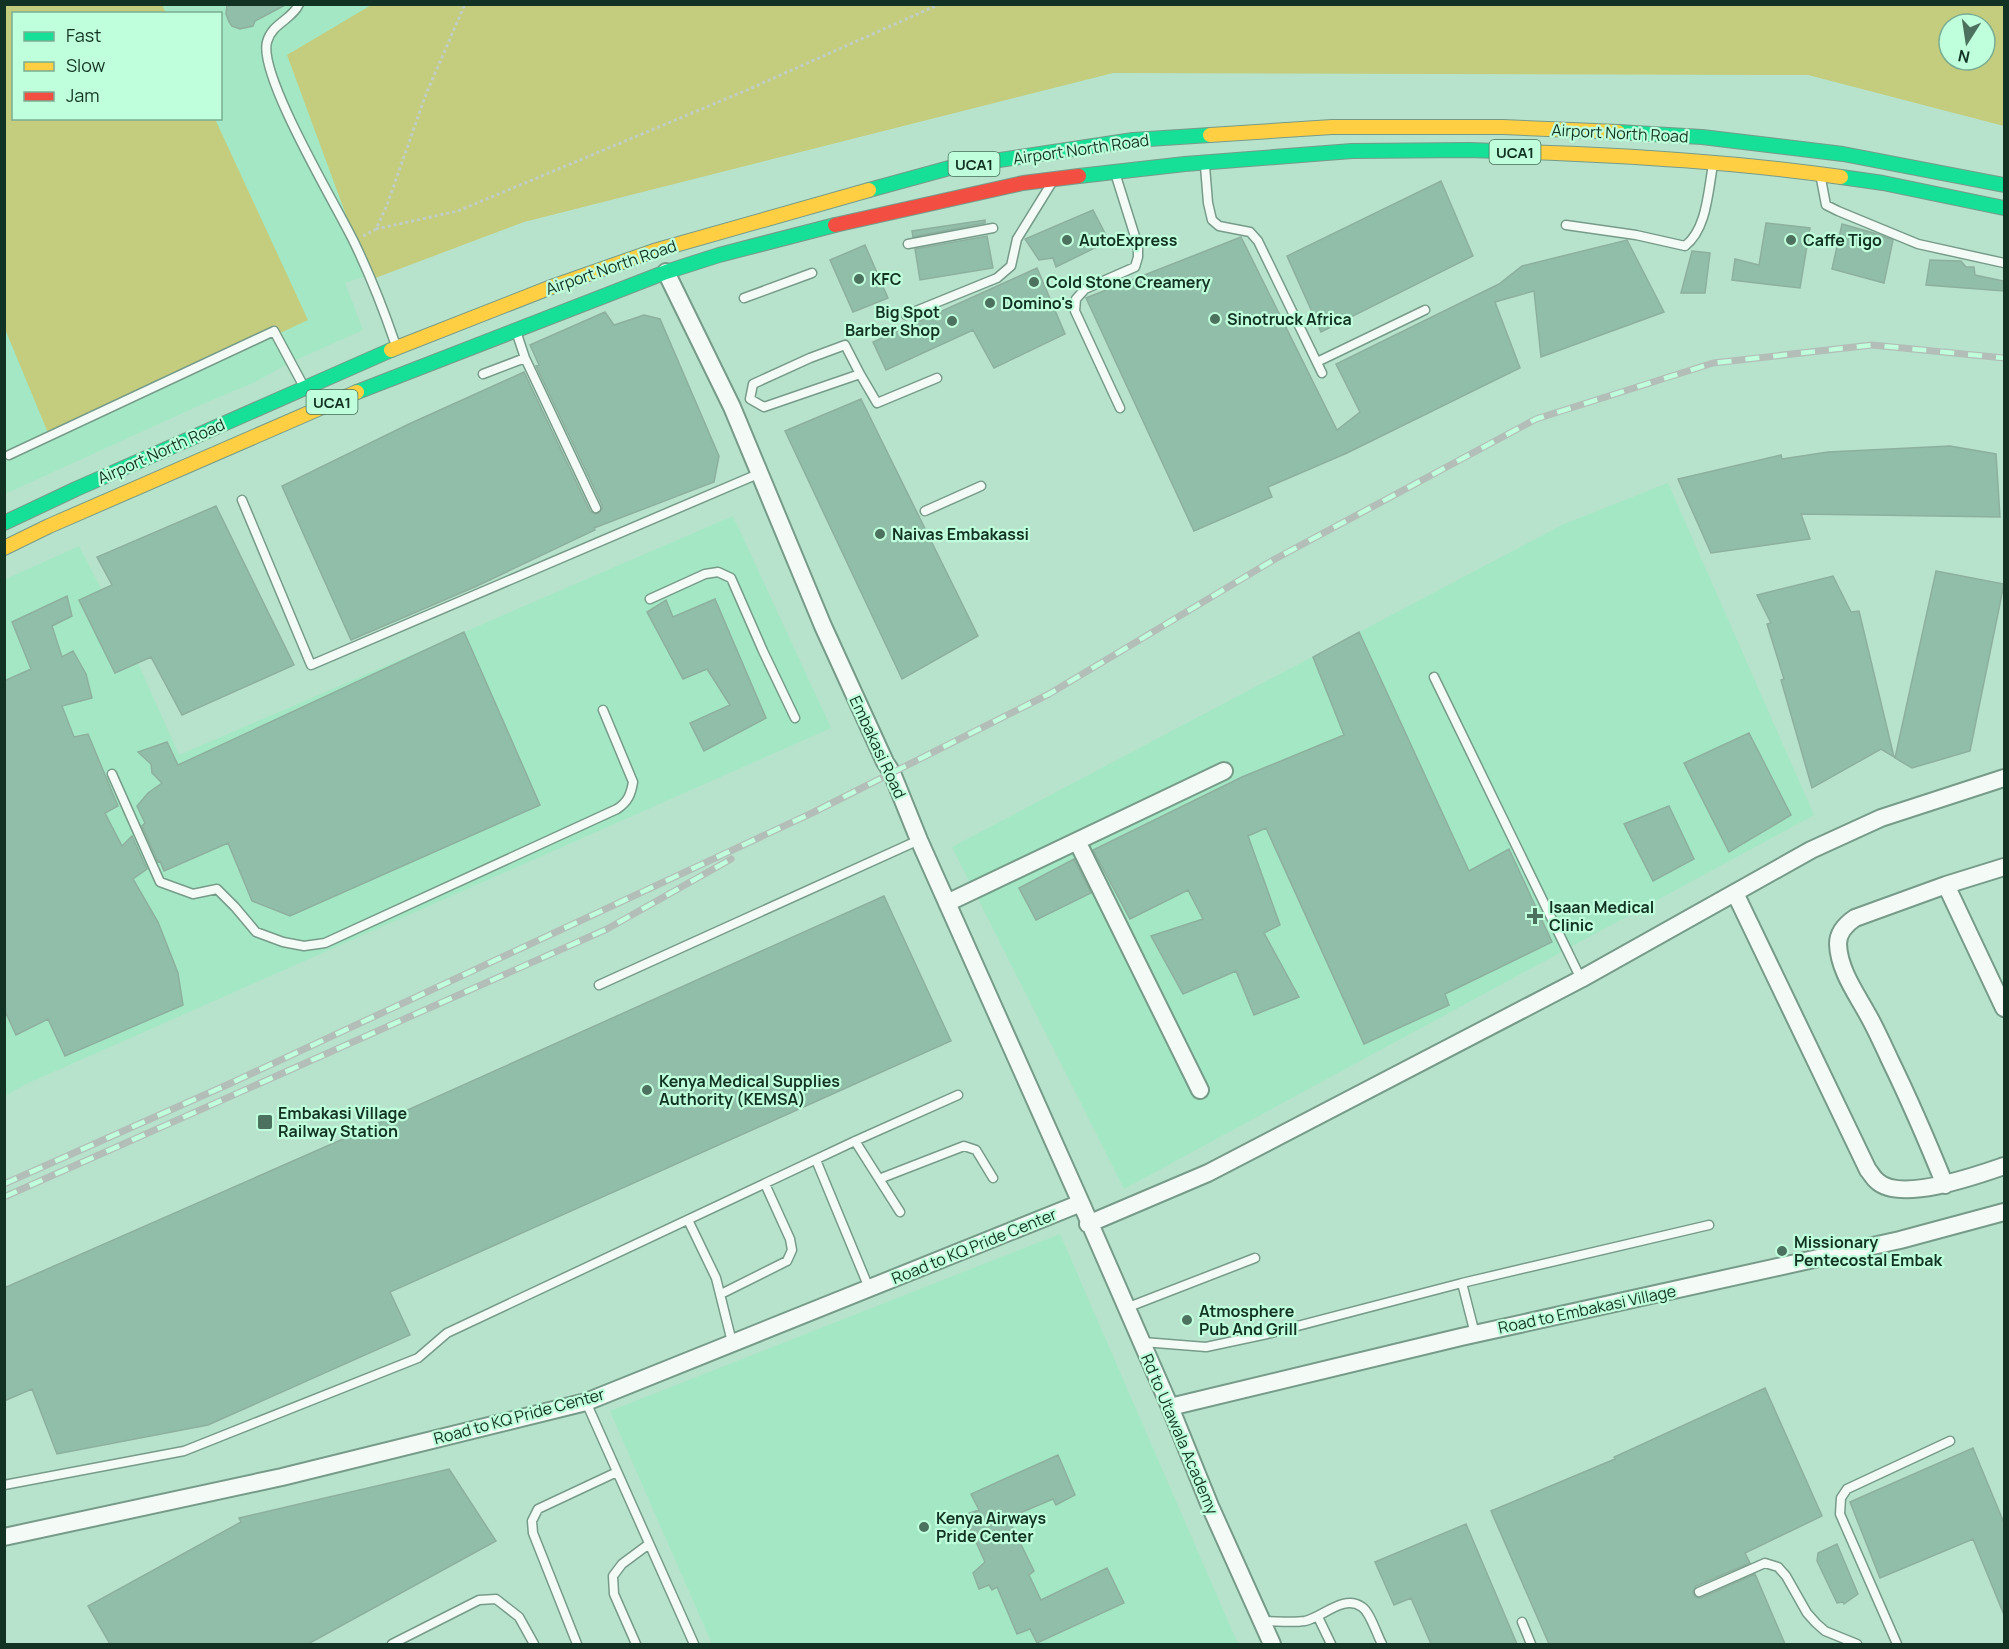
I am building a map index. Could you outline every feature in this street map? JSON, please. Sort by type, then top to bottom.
[{"type":"main road","name":"Airport North Road","points":[[4,523],[397,347],[554,286],[654,251],[750,222],[953,167],[1133,140],[1332,127],[1503,127],[1604,130],[1702,137],[1843,154],[2004,185]]},
{"type":"main road","name":"Airport North Road","points":[[4,548],[49,526],[351,394],[666,272],[719,255],[878,214],[1023,183],[1204,162],[1352,151],[1469,150],[1656,157],[1770,167],[1883,183],[2004,208]]},
{"type":"street","name":"Embakasi Road","points":[[666,272],[732,407],[823,626],[892,773],[919,840],[1081,1203],[1088,1224]]},
{"type":"street","points":[[947,903],[1224,771]]},
{"type":"street","points":[[1088,1224],[1208,1173],[1581,978],[1811,850],[1881,818],[2004,778]]},
{"type":"street","points":[[1077,841],[1200,1090]]},
{"type":"street","points":[[1945,1185],[1891,1061],[1843,969],[1838,943],[1840,933],[1854,918],[2004,867]]},
{"type":"street","points":[[1946,885],[2004,1008]]},
{"type":"street","points":[[1735,893],[1868,1170],[1877,1182],[1895,1189],[1945,1185],[2004,1166]]},
{"type":"street","name":"Road to KQ Pride Center","points":[[4,1537],[282,1477],[586,1402],[1081,1203]]},
{"type":"street","name":"Road to Embakasi Village","points":[[1170,1407],[1475,1334],[1900,1240],[2004,1212]]},
{"type":"street","name":"Rd to Utawala Academy","points":[[1088,1224],[1272,1644]]},
{"type":"lane","points":[[299,4],[297,10],[273,28],[267,41],[267,59],[276,90],[381,300],[397,347]]},
{"type":"lane","points":[[1204,162],[1212,220],[1219,226],[1250,232],[1258,241],[1322,373]]},
{"type":"lane","points":[[1566,225],[1636,235],[1685,246],[1694,239],[1700,226],[1714,162]]},
{"type":"lane","points":[[1115,173],[1138,246],[1138,257],[1135,267],[1085,290],[1076,299],[1075,311],[1120,408]]},
{"type":"lane","points":[[1821,174],[1826,205],[1838,211],[1918,244],[2004,263]]},
{"type":"lane","points":[[906,315],[997,278],[1011,266],[1017,239],[1053,180]]},
{"type":"lane","points":[[908,244],[993,228]]},
{"type":"lane","points":[[744,298],[812,273]]},
{"type":"lane","points":[[1317,362],[1425,310]]},
{"type":"lane","points":[[9,455],[274,330],[304,388]]},
{"type":"lane","points":[[515,330],[525,358],[597,508]]},
{"type":"lane","points":[[750,399],[753,384],[793,365],[845,345],[877,403],[937,378]]},
{"type":"lane","points":[[483,374],[525,358]]},
{"type":"lane","points":[[750,399],[764,408],[860,374]]},
{"type":"lane","points":[[732,407],[750,399]]},
{"type":"lane","points":[[242,500],[311,665],[758,474]]},
{"type":"lane","points":[[925,511],[981,486]]},
{"type":"lane","points":[[650,599],[705,574],[718,572],[731,578],[795,718]]},
{"type":"lane","points":[[1434,677],[1581,978]]},
{"type":"lane","points":[[112,774],[160,882],[193,894],[217,889],[236,907],[256,932],[283,942],[304,946],[325,943],[626,803],[633,782],[603,710]]},
{"type":"lane","points":[[599,985],[919,840]]},
{"type":"lane","points":[[4,1485],[184,1451],[418,1358],[447,1333],[958,1095]]},
{"type":"lane","points":[[855,1141],[900,1212]]},
{"type":"lane","points":[[879,1179],[964,1146],[976,1150],[993,1178]]},
{"type":"lane","points":[[816,1160],[869,1288]]},
{"type":"lane","points":[[725,1292],[787,1261],[792,1250],[790,1239],[765,1184]]},
{"type":"lane","points":[[688,1220],[716,1278],[732,1342]]},
{"type":"lane","points":[[1141,1342],[1206,1347],[1267,1334],[1462,1283],[1709,1226]]},
{"type":"lane","points":[[1126,1308],[1255,1258]]},
{"type":"lane","points":[[1462,1283],[1475,1334]]},
{"type":"lane","points":[[586,1402],[694,1644]]},
{"type":"lane","points":[[1897,1644],[1840,1514],[1841,1498],[1847,1489],[1950,1441]]},
{"type":"lane","points":[[577,1644],[533,1533],[532,1521],[538,1509],[617,1472]]},
{"type":"lane","points":[[636,1644],[614,1594],[613,1576],[622,1564],[650,1544]]},
{"type":"lane","points":[[1699,1592],[1765,1563],[1778,1567],[1786,1576],[1807,1613],[1820,1627],[1857,1644]]},
{"type":"lane","points":[[392,1644],[479,1600],[496,1599],[519,1617],[534,1644]]},
{"type":"lane","points":[[1261,1621],[1297,1621],[1318,1617],[1344,1603],[1361,1605],[1366,1610],[1382,1644]]},
{"type":"lane","points":[[1318,1617],[1331,1644]]},
{"type":"lane","points":[[1522,1622],[1531,1644]]},
{"type":"path","points":[[376,229],[387,205],[426,94],[465,4]]},
{"type":"path","points":[[354,242],[376,229],[458,211],[747,90],[940,4]]},
{"type":"shaded area","points":[[373,4],[2004,4],[2004,126],[1808,75],[1113,73],[524,222],[370,280],[287,55]]},
{"type":"shaded area","points":[[4,5],[982,5],[369,275],[345,283],[363,330],[291,362],[255,382],[5,494]]},
{"type":"shaded area","points":[[4,5],[162,5],[166,12],[12,12],[12,120],[215,120],[308,320],[51,440],[5,329]]},
{"type":"shaded area","points":[[1668,483],[1814,815],[1124,1189],[952,847],[1564,524]]},
{"type":"shaded area","points":[[733,516],[831,728],[24,1085],[5,1096],[4,580],[79,546],[128,641],[179,755]]},
{"type":"shaded area","name":"Kenya Airways Pride Center","points":[[1060,1234],[1238,1644],[712,1644],[610,1411]]},
{"type":"building","points":[[227,4],[287,4],[255,21],[253,26],[240,29],[229,22],[226,14]]},
{"type":"building","points":[[1441,181],[1473,256],[1321,332],[1287,256]]},
{"type":"building","name":"AutoExpress","points":[[1093,210],[1109,241],[1056,267],[1053,258],[1039,260],[1025,239]]},
{"type":"building","points":[[985,220],[985,223],[913,237],[912,231]]},
{"type":"building","points":[[1766,223],[1810,228],[1800,288],[1732,280],[1735,259],[1759,265]]},
{"type":"building","points":[[1842,224],[1893,240],[1884,283],[1832,269]]},
{"type":"building","points":[[987,236],[993,268],[920,280],[915,249]]},
{"type":"building","points":[[1241,237],[1337,430],[1360,412],[1336,364],[1499,284],[1522,266],[1627,240],[1664,312],[1541,357],[1534,291],[1495,302],[1520,368],[1347,453],[1268,487],[1272,497],[1194,531],[1086,298]]},
{"type":"building","name":"KFC","points":[[865,245],[888,298],[853,312],[830,260]]},
{"type":"building","points":[[1692,251],[1710,253],[1705,293],[1681,293]]},
{"type":"building","points":[[1930,260],[1961,261],[1966,267],[1974,267],[1975,275],[2004,281],[2004,291],[1926,285]]},
{"type":"building","points":[[1037,268],[1065,334],[994,368],[973,330],[886,370],[873,342]]},
{"type":"building","points":[[605,312],[614,325],[644,315],[660,319],[719,456],[714,482],[594,528],[595,530],[477,586],[351,640],[282,486],[409,424],[524,372],[590,511],[595,514],[599,513],[602,505],[536,366],[539,365],[530,345]]},
{"type":"building","name":"Naivas Embakassi","points":[[861,399],[978,636],[902,679],[785,431]]},
{"type":"building","points":[[1950,446],[1996,454],[2000,517],[1801,514],[1810,539],[1711,553],[1678,479],[1781,455],[1782,459],[1828,452]]},
{"type":"building","points":[[216,506],[294,665],[182,715],[151,657],[115,673],[79,600],[112,585],[97,557]]},
{"type":"building","points":[[1936,571],[2004,584],[1970,751],[1912,768],[1895,758]]},
{"type":"building","points":[[1833,576],[1851,612],[1859,611],[1894,757],[1881,749],[1812,788],[1781,680],[1784,679],[1767,624],[1771,623],[1757,595]]},
{"type":"building","points":[[67,596],[72,616],[52,626],[62,657],[73,651],[86,674],[92,698],[62,706],[74,737],[88,734],[118,806],[105,813],[122,846],[132,836],[147,869],[133,879],[158,922],[178,973],[183,1005],[65,1056],[48,1019],[16,1035],[4,1009],[4,681],[31,669],[12,622]]},
{"type":"building","points":[[715,599],[766,718],[704,751],[690,723],[730,705],[707,669],[683,679],[647,612],[666,600],[673,617]]},
{"type":"building","points":[[464,632],[540,805],[290,916],[252,901],[228,843],[164,871],[142,826],[145,823],[137,806],[148,793],[162,783],[152,773],[151,764],[138,752],[167,742],[178,765]]},
{"type":"building","points":[[1359,632],[1469,871],[1509,849],[1552,942],[1445,994],[1449,1005],[1364,1044],[1266,828],[1248,836],[1280,925],[1264,933],[1299,997],[1254,1015],[1236,971],[1183,994],[1151,936],[1203,919],[1188,890],[1130,919],[1093,850],[1242,777],[1344,735],[1313,657]]},
{"type":"building","points":[[1749,733],[1791,815],[1729,852],[1684,763]]},
{"type":"building","points":[[1669,806],[1694,859],[1653,881],[1624,824]]},
{"type":"building","points":[[1074,859],[1091,893],[1036,920],[1019,888]]},
{"type":"building","points":[[884,896],[951,1041],[390,1292],[410,1335],[208,1425],[57,1454],[32,1389],[4,1401],[4,1288],[343,1139]]},
{"type":"building","points":[[1765,1388],[1822,1516],[1745,1553],[1750,1563],[1696,1586],[1693,1592],[1695,1597],[1701,1598],[1755,1574],[1785,1644],[1549,1644],[1491,1511],[1615,1459],[1614,1457]]},
{"type":"building","points":[[1973,1448],[2004,1523],[2004,1615],[1973,1539],[1880,1578],[1850,1502]]},
{"type":"building","points":[[1058,1455],[1075,1495],[1056,1505],[1053,1499],[1008,1518],[1034,1571],[1029,1575],[1041,1600],[1107,1568],[1124,1603],[1037,1643],[1030,1629],[1017,1634],[997,1587],[992,1590],[989,1585],[979,1589],[973,1573],[985,1562],[964,1515],[979,1510],[971,1494]]},
{"type":"building","points":[[449,1469],[496,1541],[308,1644],[110,1644],[88,1606],[241,1522],[239,1518]]},
{"type":"building","points":[[1466,1524],[1517,1644],[1431,1644],[1411,1598],[1394,1605],[1375,1562]]},
{"type":"building","points":[[1837,1544],[1858,1594],[1844,1604],[1843,1602],[1837,1603],[1817,1561],[1818,1553]]},
{"type":"railway","points":[[4,1184],[229,1084],[812,813],[1049,694],[1275,559],[1536,419],[1713,363],[1872,345],[2004,358]]},
{"type":"railway","points":[[4,1197],[607,929],[731,859]]},
{"type":"traffic: fast","points":[[1618,132],[1702,137],[1843,154],[2004,185]]},
{"type":"traffic: fast","points":[[869,190],[953,167],[1133,140],[1210,135]]},
{"type":"traffic: fast","points":[[1079,176],[1185,164],[1352,151],[1528,152]]},
{"type":"traffic: fast","points":[[1841,177],[1883,183],[2004,208]]},
{"type":"traffic: fast","points":[[357,392],[666,272],[719,255],[835,225]]},
{"type":"traffic: fast","points":[[4,523],[391,350]]},
{"type":"traffic: slow","points":[[1210,135],[1332,127],[1503,127],[1618,132]]},
{"type":"traffic: slow","points":[[1528,152],[1684,160],[1841,177]]},
{"type":"traffic: slow","points":[[391,350],[554,286],[654,251],[869,190]]},
{"type":"traffic: slow","points":[[4,548],[49,526],[357,392]]},
{"type":"traffic: jam","points":[[835,225],[1023,183],[1079,176]]},
{"type":"place","name":"AutoExpress","points":[[1067,240]]},
{"type":"place","name":"Caffe Tigo","points":[[1791,240]]},
{"type":"place","name":"KFC","points":[[859,279]]},
{"type":"place","name":"Cold Stone Creamery","points":[[1034,282]]},
{"type":"place","name":"Domino's","points":[[990,303]]},
{"type":"place","name":"Sinotruck Africa","points":[[1215,319]]},
{"type":"place","name":"Big Spot Barber Shop","points":[[952,321]]},
{"type":"place","name":"Naivas Embakassi","points":[[880,534]]},
{"type":"place","name":"Isaan Medical Clinic","points":[[1535,916]]},
{"type":"place","name":"Kenya Medical Supplies Authority (KEMSA)","points":[[647,1090]]},
{"type":"place","name":"Embakasi Village Railway Station","points":[[265,1122]]},
{"type":"place","name":"Missionary Pentecostal Embak","points":[[1782,1251]]},
{"type":"place","name":"Atmosphere Pub And Grill","points":[[1187,1320]]},
{"type":"place","name":"Kenya Airways Pride Center","points":[[924,1527]]}]
